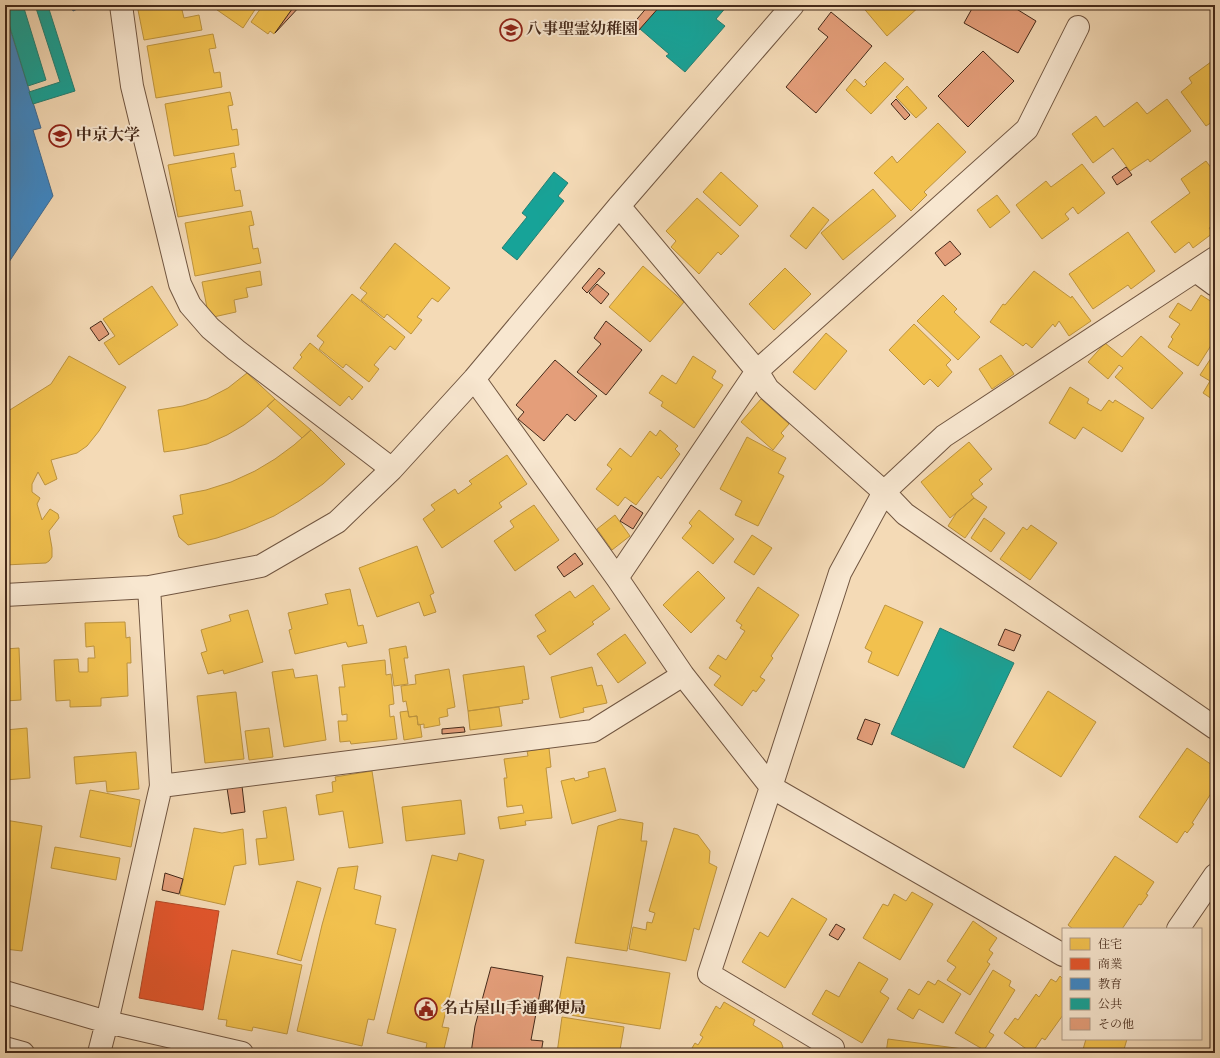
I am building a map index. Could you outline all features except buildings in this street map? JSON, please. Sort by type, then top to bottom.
[{"type":"street","points":[[121,5],[132,86],[180,284],[190,305],[210,328],[236,350],[392,469]]},
{"type":"street","points":[[5,596],[149,587],[261,566],[337,522],[392,469],[474,379],[619,206],[794,5]]},
{"type":"street","points":[[616,578],[757,371],[1027,129],[1078,27]]},
{"type":"street","points":[[619,206],[757,371],[768,389],[884,492],[905,514],[1215,728]]},
{"type":"street","points":[[833,1048],[709,974],[840,573],[884,492],[944,436],[1215,258]]},
{"type":"street","points":[[1196,271],[1215,285]]},
{"type":"street","points":[[474,379],[616,578],[683,675],[771,787],[1062,954]]},
{"type":"street","points":[[99,1053],[160,786],[149,587]]},
{"type":"street","points":[[160,786],[593,731],[683,675]]},
{"type":"street","points":[[1179,928],[1215,875]]},
{"type":"street","points":[[5,992],[107,1022],[242,1053]]},
{"type":"street","points":[[5,1048],[23,1053]]},
{"type":"place","name":"八事聖霊幼稚園","points":[[511,30]]},
{"type":"place","name":"中京大学","points":[[60,136]]},
{"type":"place","name":"名古屋山手通郵便局","points":[[426,1009]]}]
